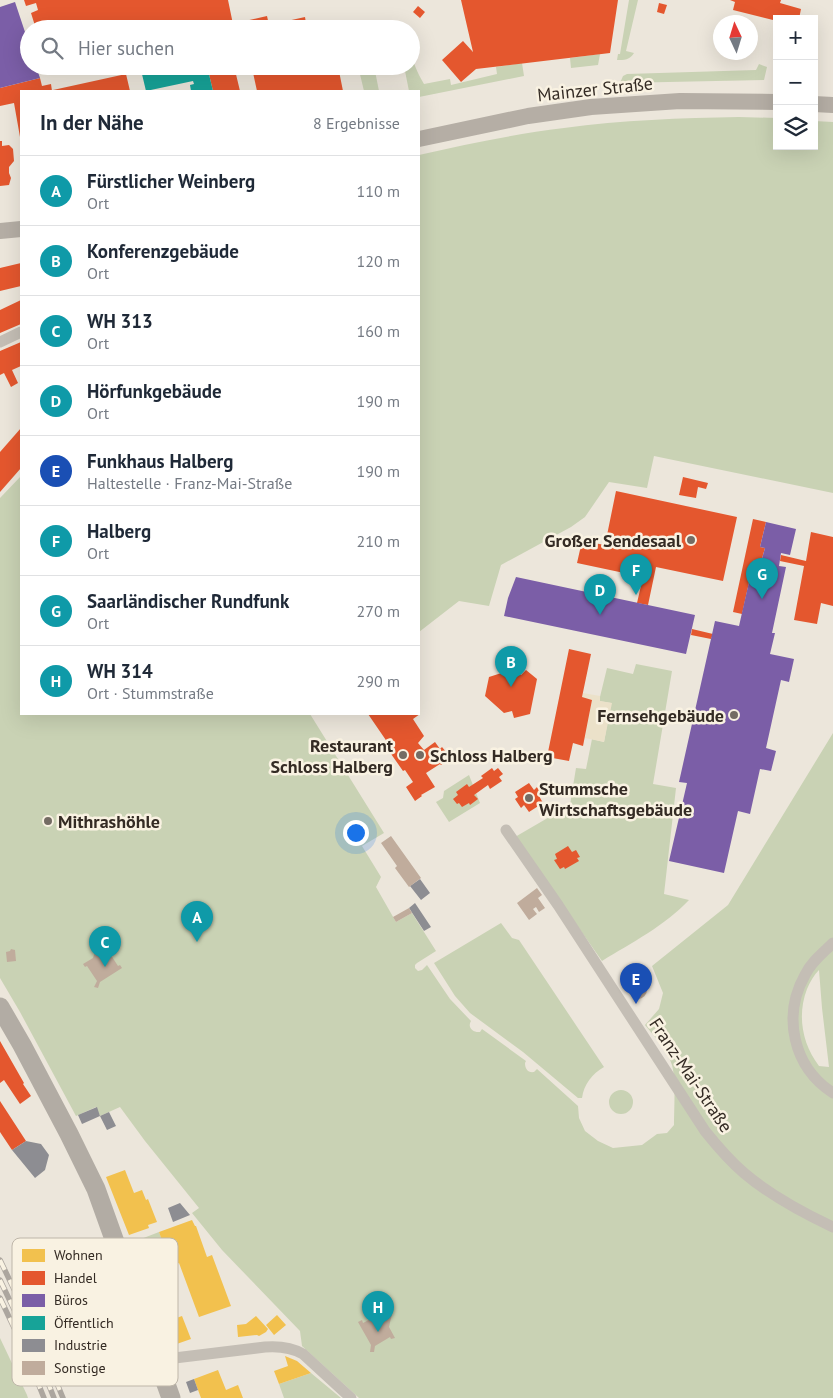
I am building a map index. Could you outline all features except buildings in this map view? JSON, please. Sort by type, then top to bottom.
[{"type":"main road","name":"Mainzer Straße","points":[[420,138],[528,116],[592,107],[680,102],[773,102]]},
{"type":"main road","points":[[818,104],[833,105]]},
{"type":"main road","points":[[0,231],[20,229]]},
{"type":"main road","points":[[0,1007],[83,1161],[96,1189],[114,1238]]},
{"type":"main road","points":[[168,1386],[172,1398]]},
{"type":"street","points":[[0,342],[20,332]]},
{"type":"street","name":"Franz-Mai-Straße","points":[[506,830],[555,900],[705,1131],[744,1173],[785,1203],[833,1227]]},
{"type":"street","points":[[833,944],[814,961],[805,974],[795,1004],[793,1024],[796,1043],[804,1064],[811,1074],[833,1093]]},
{"type":"street","points":[[178,1358],[273,1346],[288,1348],[303,1354],[351,1398]]},
{"type":"green space","points":[[629,0],[638,0],[626,51],[634,53],[629,58],[617,60],[618,54],[620,54]]},
{"type":"green space","points":[[600,54],[598,65],[571,68],[570,58]]},
{"type":"green space","points":[[522,63],[524,76],[420,97],[420,90],[409,90],[406,75],[419,75],[424,84],[450,79],[451,85],[497,74],[496,67]]},
{"type":"green space","points":[[759,64],[767,67],[764,80],[620,83],[623,76],[627,74],[756,70]]},
{"type":"green space","points":[[360,75],[376,75],[379,90],[364,90]]},
{"type":"green space","points":[[773,118],[773,150],[818,150],[818,121],[833,122],[833,493],[654,456],[647,488],[609,482],[585,517],[571,527],[501,565],[489,606],[459,601],[420,631],[420,155],[546,130],[652,120]]},
{"type":"green space","points":[[20,477],[20,715],[311,715],[384,833],[362,846],[381,877],[376,887],[396,922],[412,913],[436,951],[417,963],[415,968],[418,971],[422,970],[427,965],[450,999],[471,1021],[471,1029],[475,1032],[480,1032],[482,1029],[526,1061],[527,1070],[534,1072],[537,1069],[578,1106],[579,1118],[585,1131],[598,1141],[613,1148],[642,1145],[657,1134],[667,1133],[674,1125],[672,1065],[664,1049],[645,1025],[659,1009],[663,993],[652,966],[728,905],[833,733],[833,1398],[359,1398],[302,1346],[300,1331],[222,1250],[192,1213],[199,1208],[120,1107],[100,1116],[96,1107],[76,1116],[0,978],[0,498]],"holes":[[[819,970],[829,1067],[819,1066],[805,1039],[803,1029],[802,1009],[804,999],[809,984]]]},
{"type":"green space","points":[[636,664],[672,671],[653,784],[676,788],[664,894],[689,900],[659,926],[602,961],[515,837],[570,805],[576,768],[586,769],[592,739],[604,742],[611,703],[599,701],[607,668],[633,674]]},
{"type":"green space","points":[[469,775],[480,803],[449,822],[436,802],[443,798],[444,791]]},
{"type":"green space","points":[[501,923],[512,938],[519,940],[604,1067],[589,1080],[582,1098],[578,1098],[523,1052],[470,1013],[455,996],[434,963]]},
{"type":"green space","points":[[621,1090],[630,1093],[633,1102],[630,1111],[621,1114],[612,1111],[609,1102],[612,1093]]},
{"type":"green space","points":[[159,1232],[161,1238],[144,1238]]},
{"type":"green space","points":[[0,1338],[12,1363],[12,1386],[23,1386],[28,1398],[0,1398]]},
{"type":"green space","points":[[311,1373],[341,1398],[284,1398],[279,1384]]},
{"type":"shaded area","points":[[583,693],[600,696],[600,701],[612,703],[604,742],[585,738],[592,700],[582,697]]},
{"type":"railway","points":[[0,1260],[12,1285]]},
{"type":"railway","points":[[0,1280],[12,1305]]},
{"type":"railway","points":[[0,1298],[12,1323]]},
{"type":"railway","points":[[39,1386],[44,1398]]},
{"type":"railway","points":[[49,1386],[54,1398]]},
{"type":"railway","points":[[58,1386],[63,1398]]},
{"type":"place","name":"Großer Sendesaal","points":[[691,540]]},
{"type":"place","name":"Halberg","points":[[636,595]]},
{"type":"place","name":"Saarländischer Rundfunk","points":[[762,599]]},
{"type":"place","name":"Hörfunkgebäude","points":[[600,615]]},
{"type":"place","name":"Konferenzgebäude","points":[[511,687]]},
{"type":"place","name":"Fernsehgebäude","points":[[734,715]]},
{"type":"place","name":"Restaurant Schloss Halberg","points":[[403,755]]},
{"type":"place","name":"Schloss Halberg","points":[[420,755]]},
{"type":"place","name":"Stummsche Wirtschaftsgebäude","points":[[529,798]]},
{"type":"place","name":"Mithrashöhle","points":[[48,821]]},
{"type":"place","name":"Fürstlicher Weinberg","points":[[197,942]]},
{"type":"place","name":"WH 313","points":[[105,967]]},
{"type":"place","name":"Funkhaus Halberg","points":[[636,1004]]},
{"type":"place","name":"WH 314","points":[[378,1332]]}]
